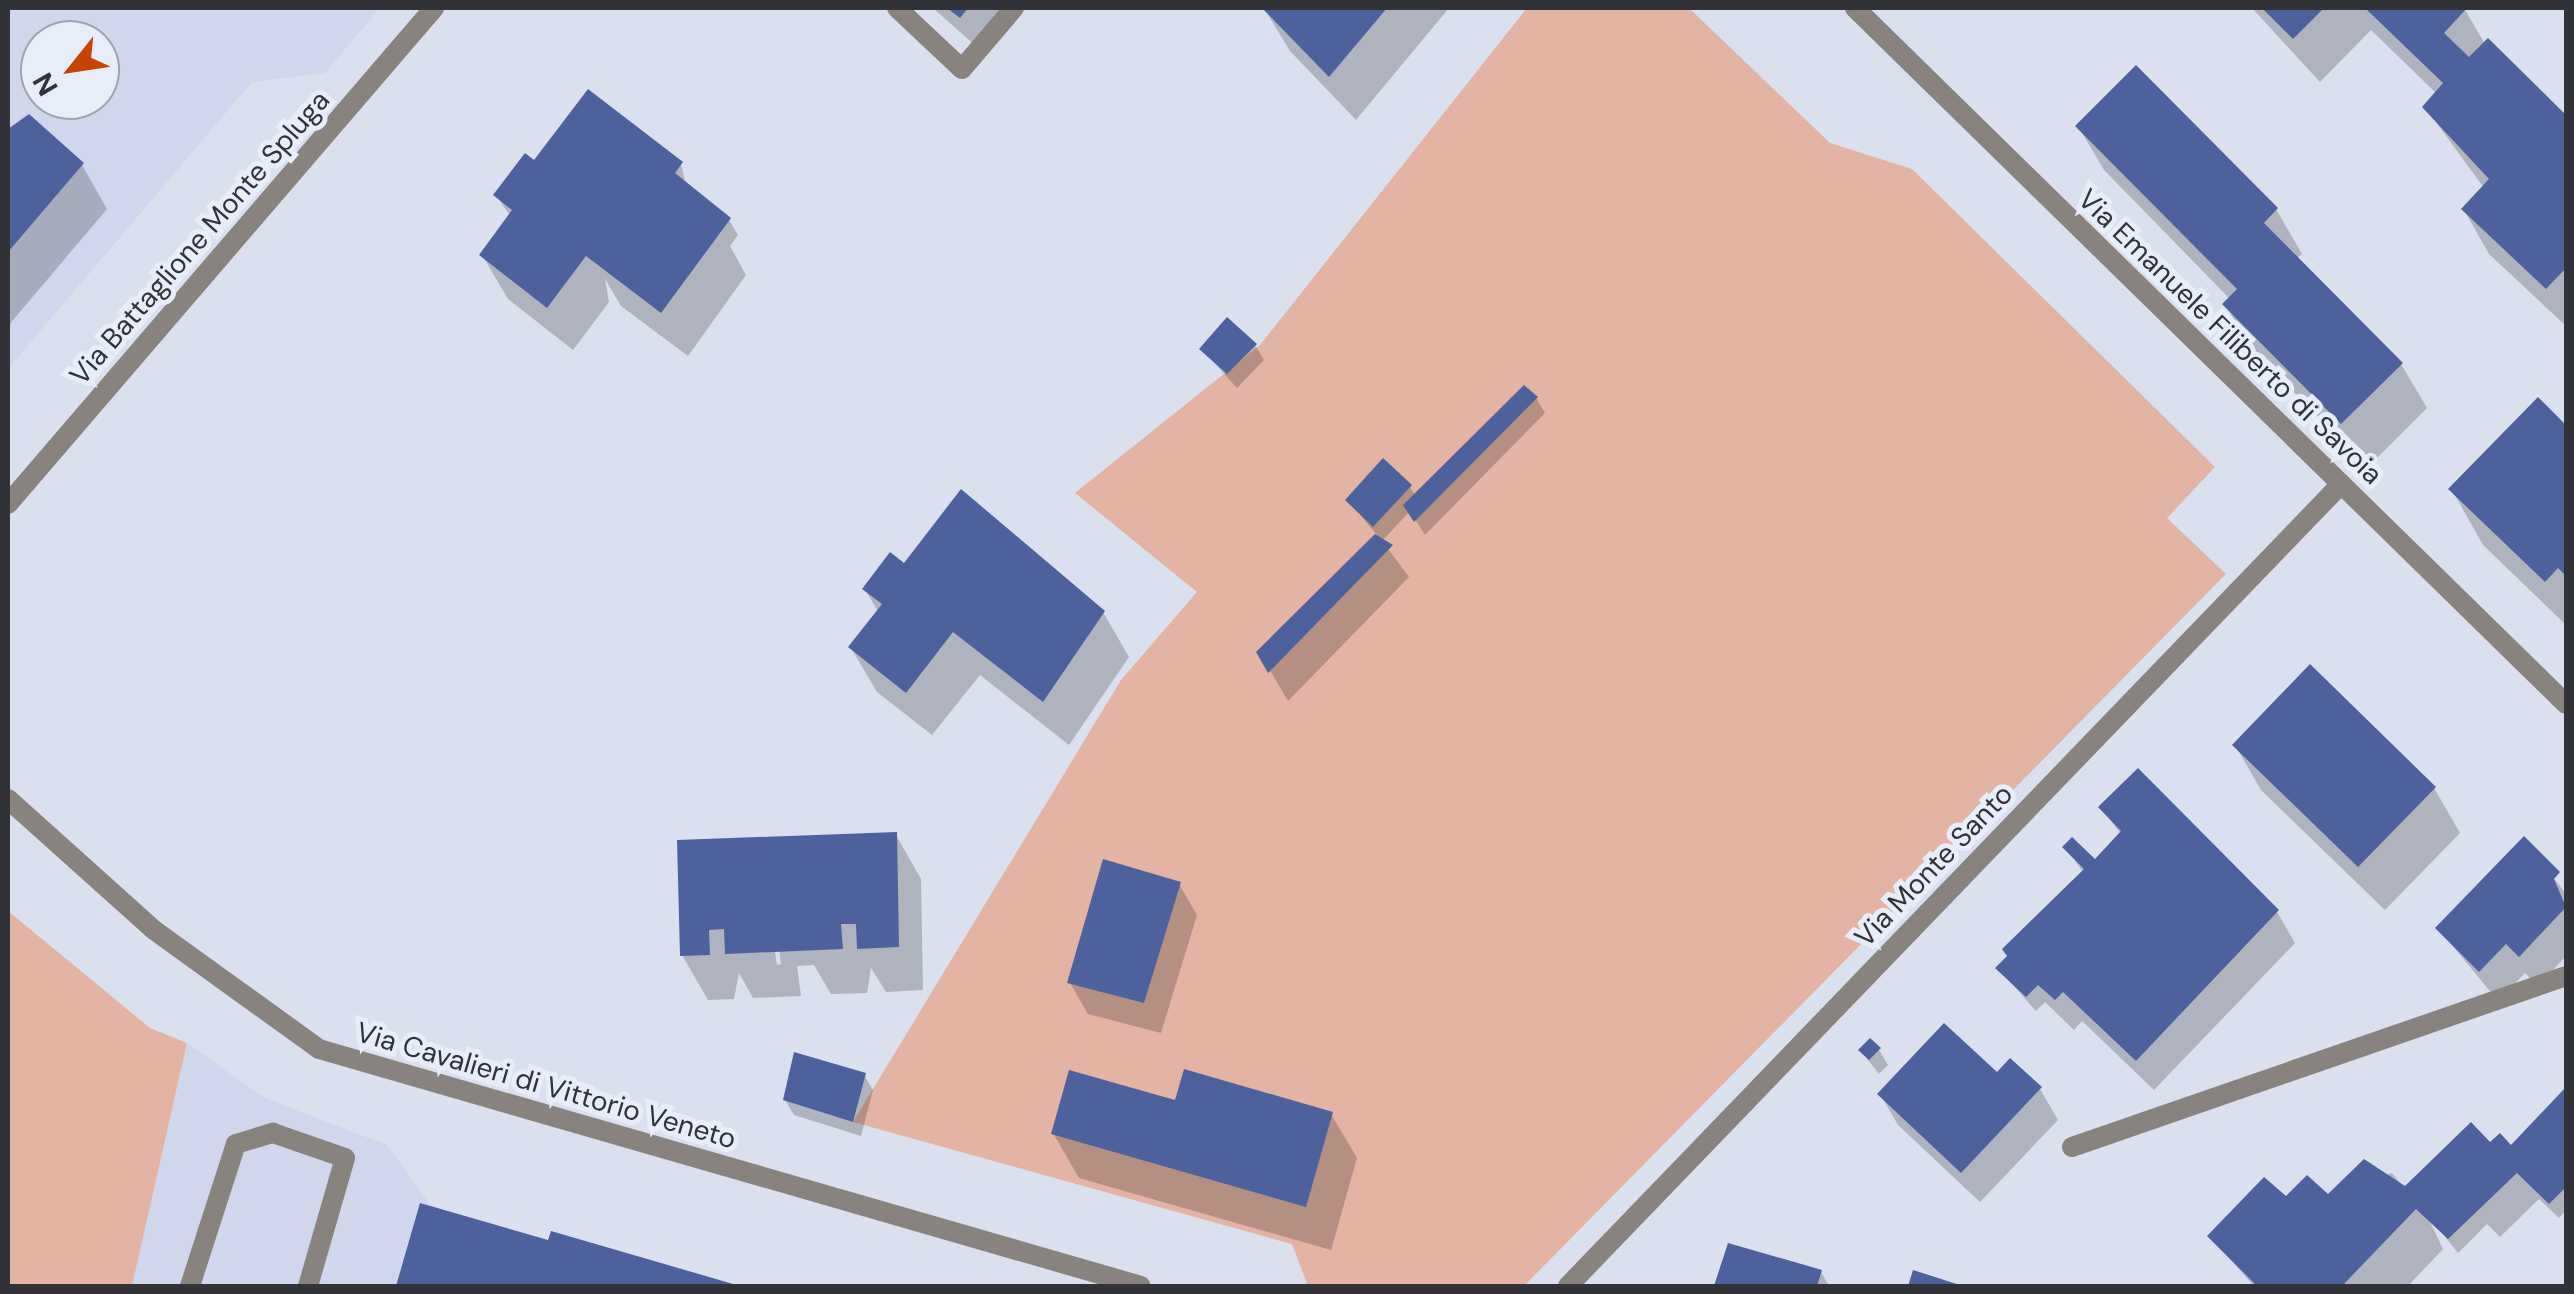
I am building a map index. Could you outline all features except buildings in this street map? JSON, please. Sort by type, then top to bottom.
[{"type":"street","name":"Via Battaglione Monte Spluga","points":[[8,504],[434,8]]},
{"type":"street","points":[[897,8],[962,69],[1014,8]]},
{"type":"street","name":"Via Emanuele Filiberto di Savoia","points":[[1855,8],[2566,704]]},
{"type":"street","name":"Via Monte Santo","points":[[1568,1286],[2341,484]]},
{"type":"street","name":"Via Cavalieri di Vittorio Veneto","points":[[8,799],[154,930],[319,1049],[1141,1286]]},
{"type":"street","points":[[2072,1147],[2566,976]]},
{"type":"street","points":[[190,1286],[236,1144],[273,1133],[345,1158],[308,1286]]},
{"type":"shaded area","points":[[8,8],[380,8],[325,73],[252,82],[8,369]]},
{"type":"shaded area","points":[[1527,8],[1689,8],[1830,143],[1912,169],[2215,467],[2167,518],[2226,574],[1524,1286],[1308,1286],[1292,1244],[853,1122],[1121,680],[1197,592],[1075,493],[1260,345]]},
{"type":"shaded area","points":[[8,911],[150,1028],[187,1043],[132,1286],[8,1286]]},
{"type":"shaded area","points":[[187,1043],[265,1098],[387,1145],[434,1210],[702,1286],[132,1286]]}]
